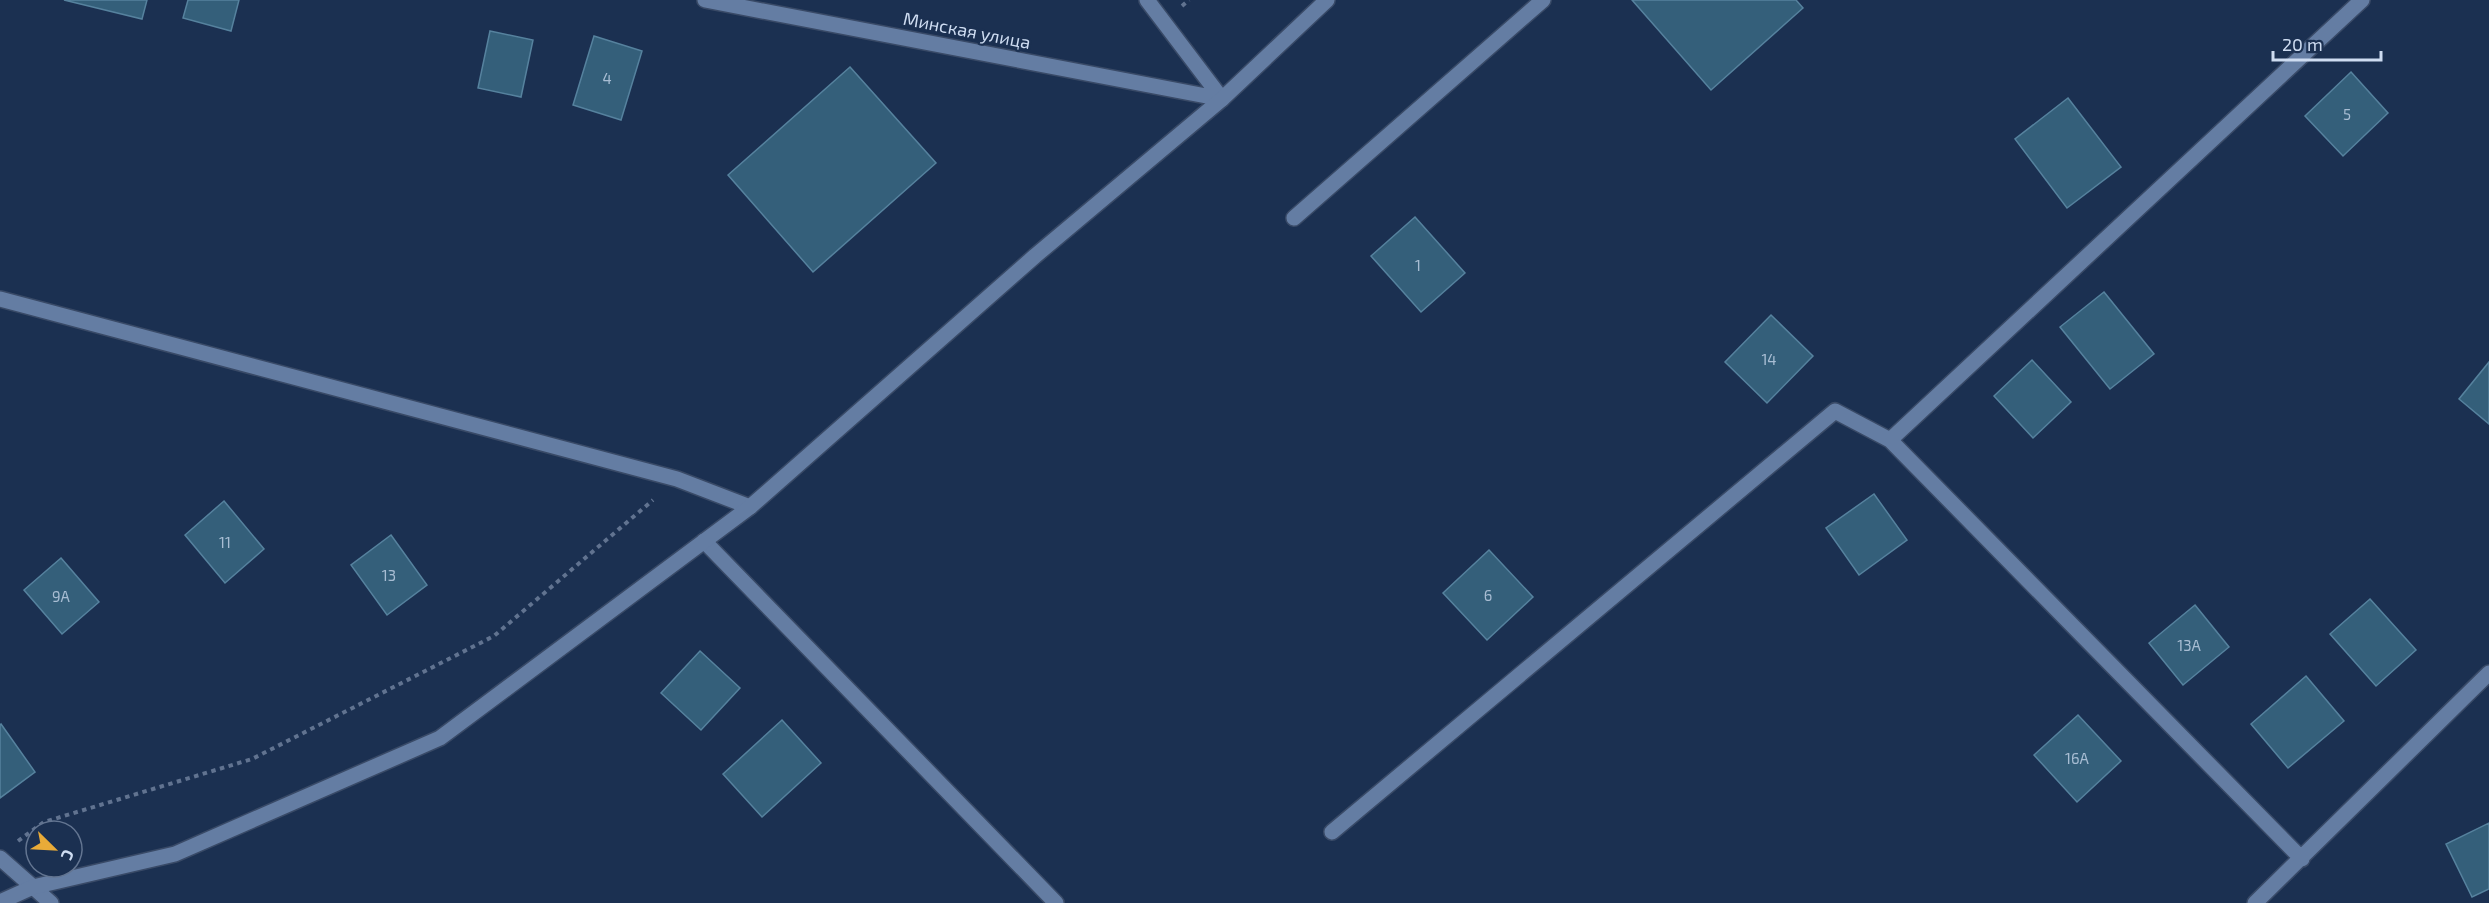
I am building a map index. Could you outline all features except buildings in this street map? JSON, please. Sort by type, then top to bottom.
[{"type":"street","name":"Минская улица","points":[[705,0],[1222,99]]},
{"type":"street","points":[[1147,0],[1222,99]]},
{"type":"street","points":[[0,902],[33,887],[175,854],[440,738],[750,507],[1035,256],[1222,99],[1327,0]]},
{"type":"street","points":[[1294,218],[1543,0]]},
{"type":"street","points":[[1890,440],[2362,0]]},
{"type":"street","points":[[0,299],[677,479],[750,507]]},
{"type":"street","points":[[1332,831],[1835,411],[1890,440],[2302,859]]},
{"type":"street","points":[[704,541],[1056,903]]},
{"type":"street","points":[[2254,903],[2302,859],[2489,673]]},
{"type":"street","points":[[4,852],[33,887],[51,903]]},
{"type":"path","points":[[4,852],[44,822],[252,759],[494,636],[677,479]]}]
